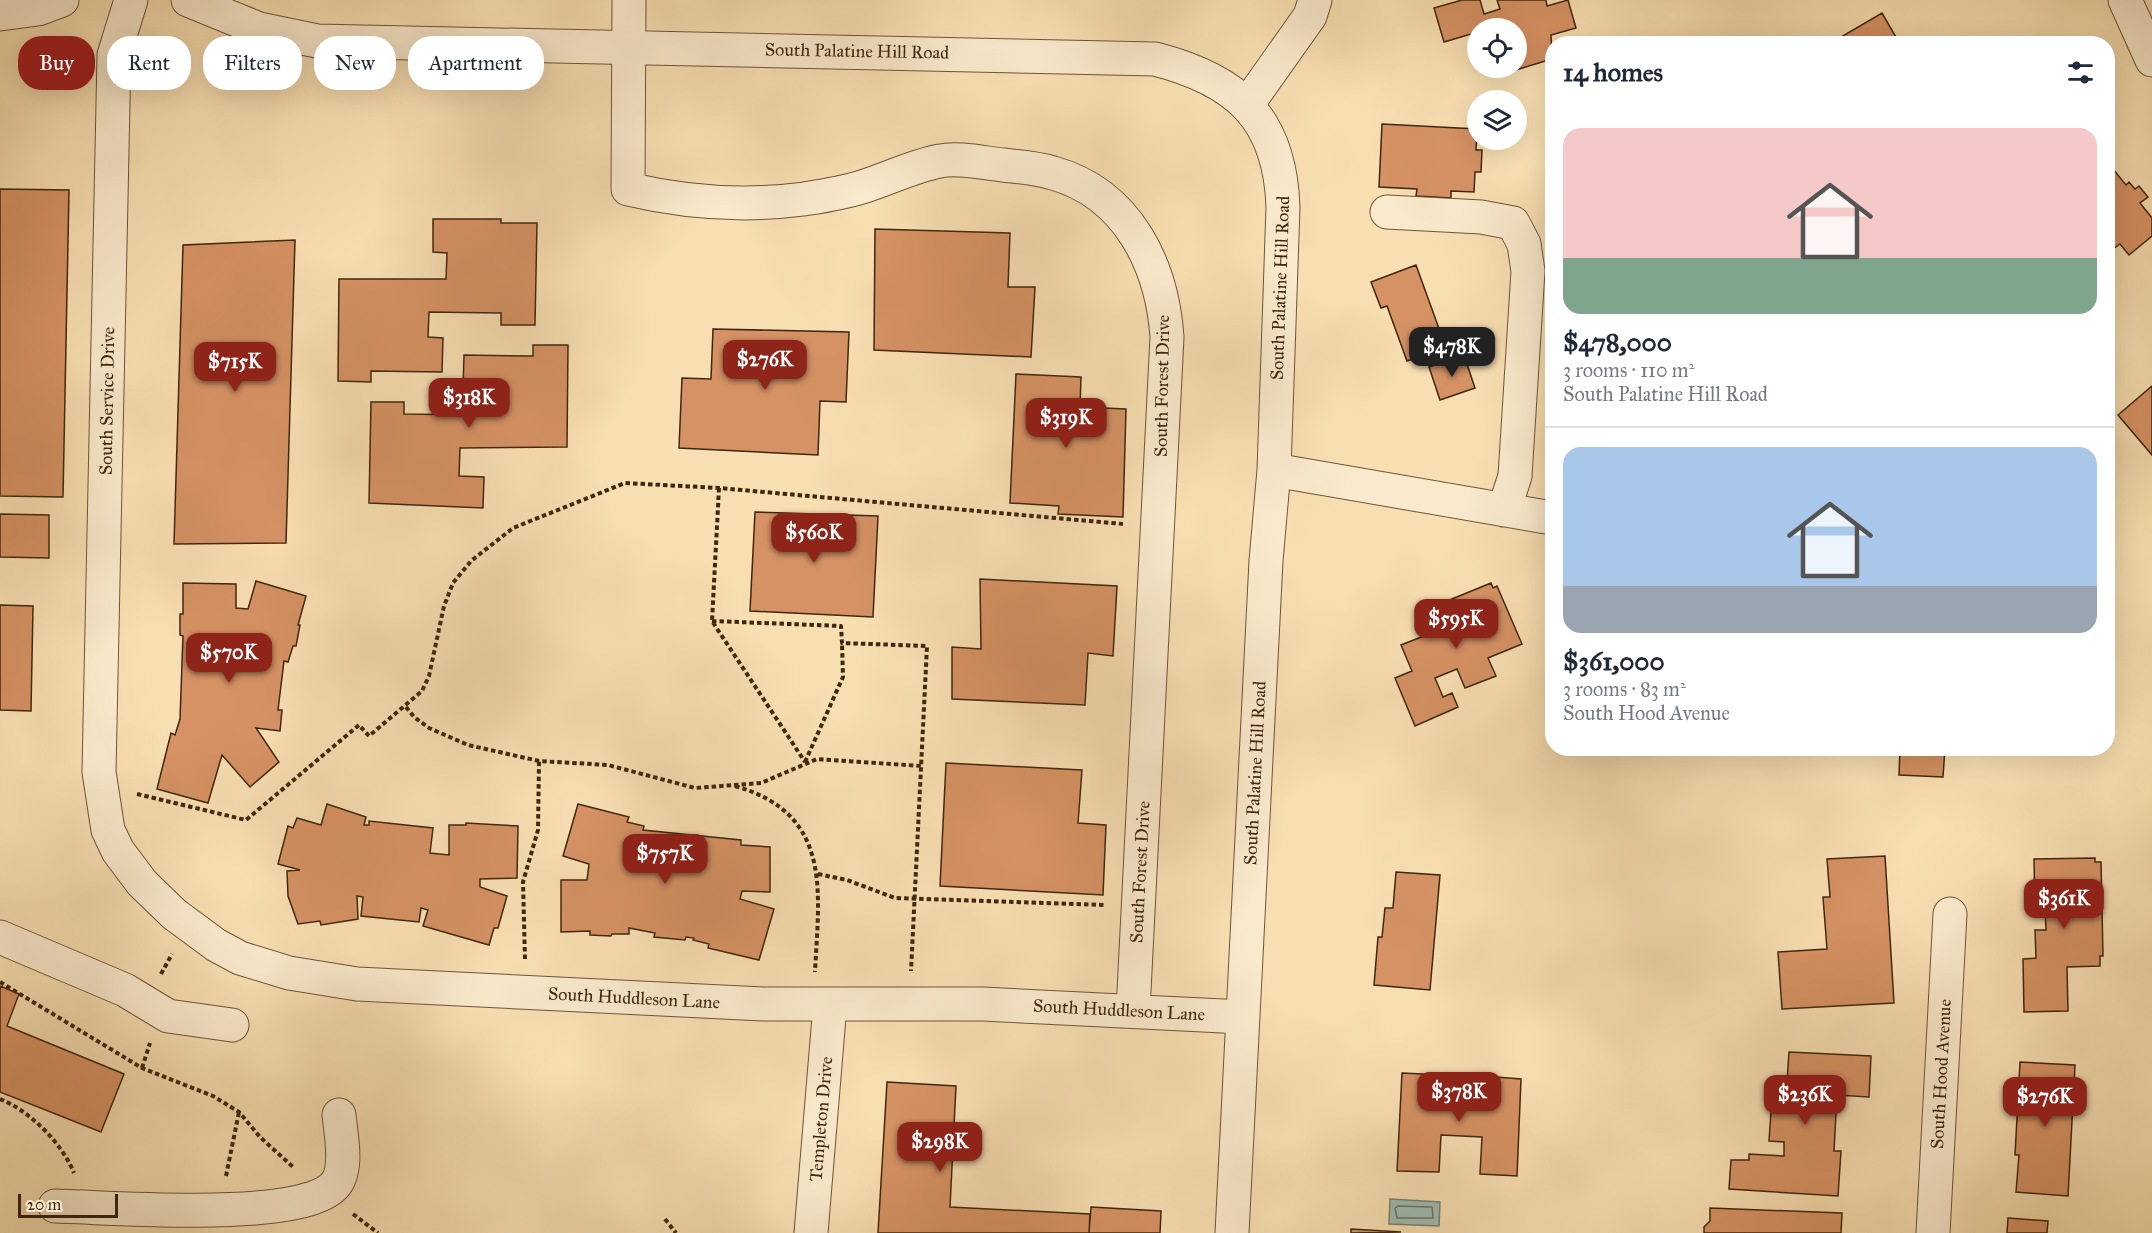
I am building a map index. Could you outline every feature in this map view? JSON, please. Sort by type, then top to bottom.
[{"type":"street","points":[[0,14],[38,9],[63,0]]},
{"type":"street","name":"South Service Drive","points":[[101,797],[114,55],[131,0]]},
{"type":"street","name":"South Palatine Hill Road","points":[[188,0],[259,29],[317,40],[1155,58],[1182,66],[1222,84],[1241,97],[1261,126],[1276,156],[1282,179],[1274,470],[1266,561],[1232,1233]]},
{"type":"street","points":[[628,46],[629,0]]},
{"type":"street","points":[[1246,105],[1310,16],[1315,0]]},
{"type":"street","points":[[2126,0],[2152,60]]},
{"type":"street","name":"South Forest Drive","points":[[628,46],[628,189],[663,197],[715,204],[775,202],[844,192],[941,160],[1031,168],[1077,182],[1098,195],[1123,217],[1149,257],[1158,280],[1167,337],[1133,1011]]},
{"type":"street","points":[[1387,212],[1481,217],[1513,223],[1524,244],[1528,271],[1523,375],[1515,476],[1504,510]]},
{"type":"street","points":[[1274,470],[1545,517]]},
{"type":"street","name":"South Huddleson Lane","points":[[101,797],[108,830],[118,851],[142,883],[174,914],[228,951],[260,966],[328,980],[763,1004],[910,1003],[1243,1017]]},
{"type":"street","name":"South Hood Avenue","points":[[1933,1233],[1950,914]]},
{"type":"street","points":[[0,937],[125,990],[168,1016],[232,1025]]},
{"type":"street","name":"Templeton Drive","points":[[811,1233],[821,1004]]},
{"type":"street","points":[[67,1206],[219,1210],[285,1205],[322,1194],[334,1186],[342,1175],[339,1115]]},
{"type":"path","points":[[101,797],[116,789],[246,820],[359,725],[369,736],[406,707],[422,691],[429,676],[444,606],[453,583],[471,561],[513,528],[625,483],[719,488],[1114,524]]},
{"type":"path","points":[[719,488],[712,621],[805,762]]},
{"type":"path","points":[[712,621],[842,626],[843,676],[805,762]]},
{"type":"path","points":[[842,643],[927,646],[910,1003]]},
{"type":"path","points":[[406,707],[414,717],[429,728],[468,745],[539,761],[608,765],[695,788],[761,783],[805,762],[817,759],[922,766]]},
{"type":"path","points":[[525,992],[523,882],[538,830],[539,761]]},
{"type":"path","points":[[732,785],[770,800],[794,821],[808,840],[818,874],[821,1004]]},
{"type":"path","points":[[818,874],[846,880],[884,896],[1138,906]]},
{"type":"path","points":[[0,982],[142,1068],[213,1096],[239,1112],[260,1137],[322,1194],[378,1233]]},
{"type":"path","points":[[0,1099],[16,1106],[67,1156],[75,1175],[67,1206]]},
{"type":"path","points":[[219,1210],[239,1112]]},
{"type":"path","points":[[665,1219],[676,1233]]},
{"type":"water","points":[[1390,1199],[1440,1202],[1439,1226],[1389,1224]]},
{"type":"building","points":[[1462,0],[1480,0],[1484,14],[1500,9],[1497,0],[1546,0],[1547,6],[1568,0],[1576,28],[1545,36],[1545,61],[1527,67],[1527,18],[1467,18],[1467,35],[1444,42],[1434,8]]},
{"type":"building","points":[[1882,13],[1895,36],[1843,36]]},
{"type":"building","points":[[1382,124],[1467,128],[1467,150],[1482,150],[1481,172],[1475,172],[1474,192],[1451,191],[1451,198],[1416,196],[1417,189],[1379,187]]},
{"type":"building","points":[[2115,172],[2126,185],[2129,182],[2135,189],[2139,186],[2148,197],[2140,203],[2152,218],[2152,236],[2129,255],[2120,244],[2115,248]]},
{"type":"building","points":[[0,189],[69,190],[63,497],[0,496]]},
{"type":"building","points":[[433,219],[501,219],[501,223],[537,223],[535,325],[501,325],[501,313],[429,312],[428,337],[443,338],[442,372],[371,371],[371,382],[338,381],[339,279],[446,279],[447,253],[433,252]]},
{"type":"building","points":[[875,229],[1010,233],[1008,287],[1035,287],[1031,357],[874,350]]},
{"type":"building","points":[[295,240],[286,543],[174,544],[183,245]]},
{"type":"building","points":[[1416,265],[1446,348],[1407,361],[1387,306],[1381,308],[1371,282]]},
{"type":"building","points":[[713,329],[849,332],[846,402],[820,401],[818,455],[679,448],[682,378],[711,379]]},
{"type":"building","points":[[533,345],[568,345],[567,447],[460,448],[459,476],[484,477],[483,508],[369,503],[371,402],[404,402],[404,414],[478,415],[478,389],[463,389],[464,355],[533,356]]},
{"type":"building","points":[[1464,355],[1475,388],[1440,400],[1429,367]]},
{"type":"building","points":[[1016,374],[1081,377],[1080,407],[1126,409],[1123,517],[1058,514],[1059,506],[1010,503]]},
{"type":"building","points":[[2152,386],[2152,455],[2118,415]]},
{"type":"building","points":[[755,512],[878,516],[873,617],[750,611]]},
{"type":"building","points":[[0,514],[49,515],[49,558],[0,557]]},
{"type":"building","points":[[980,579],[1117,586],[1113,656],[1088,653],[1085,705],[952,699],[952,647],[981,649]]},
{"type":"building","points":[[256,581],[306,596],[298,625],[300,625],[296,646],[293,646],[288,662],[284,661],[278,710],[282,710],[280,731],[256,728],[279,762],[250,787],[222,755],[208,803],[157,789],[171,733],[175,735],[180,719],[183,636],[180,635],[180,614],[183,614],[183,583],[236,584],[236,608],[248,609]]},
{"type":"building","points":[[1491,583],[1493,588],[1497,586],[1522,644],[1488,658],[1496,676],[1465,688],[1457,669],[1435,678],[1443,697],[1452,693],[1458,707],[1415,726],[1395,678],[1412,671],[1401,645],[1439,630],[1430,608]]},
{"type":"building","points":[[0,605],[33,606],[31,711],[0,710]]},
{"type":"building","points":[[1900,756],[1944,756],[1943,777],[1899,775]]},
{"type":"building","points":[[946,763],[1082,770],[1078,823],[1106,825],[1103,895],[940,886]]},
{"type":"building","points":[[327,804],[366,817],[364,825],[369,825],[369,821],[433,828],[430,853],[449,855],[449,825],[466,825],[466,823],[518,826],[517,878],[480,879],[480,887],[507,896],[498,928],[494,928],[489,945],[423,926],[428,910],[421,908],[419,922],[361,916],[363,897],[357,896],[358,919],[321,925],[320,921],[298,924],[288,896],[287,871],[300,870],[278,864],[288,826],[293,828],[297,818],[321,825]]},
{"type":"building","points":[[578,804],[629,817],[627,822],[644,826],[643,830],[741,840],[741,845],[770,847],[770,892],[742,891],[740,899],[774,909],[759,960],[708,948],[709,944],[693,940],[694,938],[686,937],[685,940],[654,937],[655,933],[629,928],[629,934],[612,934],[611,936],[590,935],[590,931],[561,932],[561,880],[587,880],[589,864],[563,856]]},
{"type":"building","points":[[1885,856],[1894,1003],[1782,1009],[1778,952],[1827,949],[1823,897],[1830,897],[1827,859]]},
{"type":"building","points":[[2095,858],[2095,862],[2101,862],[2103,956],[2100,956],[2100,966],[2067,967],[2068,1011],[2024,1012],[2023,959],[2036,958],[2035,930],[2046,930],[2045,909],[2035,909],[2034,859]]},
{"type":"building","points":[[1396,872],[1440,875],[1430,990],[1374,985],[1378,937],[1382,937],[1385,908],[1393,908]]},
{"type":"building","points":[[0,986],[19,994],[7,1026],[124,1074],[101,1132],[0,1092]]},
{"type":"building","points":[[1789,1052],[1871,1056],[1869,1097],[1837,1095],[1834,1151],[1841,1151],[1838,1196],[1729,1189],[1731,1160],[1749,1160],[1749,1154],[1784,1156],[1784,1142],[1769,1141],[1773,1082],[1787,1082]]},
{"type":"building","points":[[2020,1062],[2075,1065],[2068,1196],[2016,1192],[2019,1155],[2015,1155]]},
{"type":"building","points":[[1402,1073],[1442,1075],[1442,1096],[1482,1098],[1483,1076],[1521,1079],[1517,1176],[1480,1174],[1482,1137],[1441,1135],[1439,1172],[1397,1171]]},
{"type":"building","points":[[887,1082],[956,1086],[950,1207],[1090,1214],[1089,1233],[878,1233]]},
{"type":"building","points":[[1091,1207],[1161,1211],[1160,1233],[1089,1233]]},
{"type":"building","points":[[1710,1208],[1842,1213],[1841,1233],[1704,1233],[1704,1227],[1710,1221]]},
{"type":"building","points":[[2008,1218],[2048,1221],[2047,1233],[2007,1233]]},
{"type":"building","points":[[1351,1229],[1401,1232],[1351,1233]]}]
